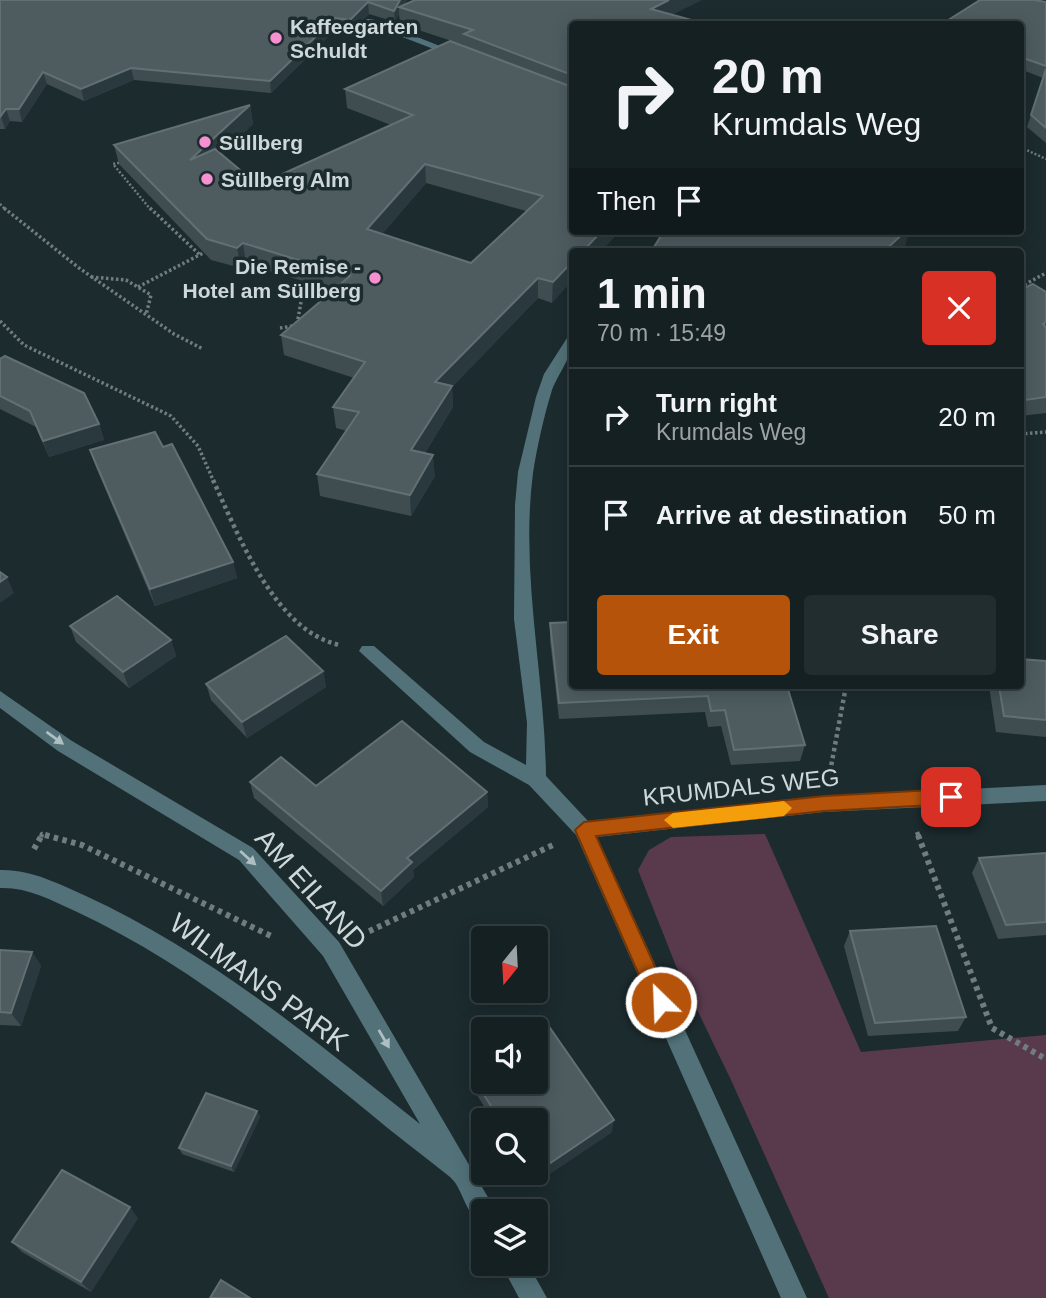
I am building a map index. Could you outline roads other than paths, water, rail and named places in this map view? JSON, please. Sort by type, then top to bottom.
[{"type":"street","points":[[369,20],[469,59]]},
{"type":"street","points":[[536,779],[536,723],[523,619],[523,505],[526,472],[543,397],[551,374],[569,346]]},
{"type":"street","points":[[368,651],[477,747],[536,779],[584,830],[794,1298]]},
{"type":"street","name":"AM EILAND","points":[[0,698],[65,746],[246,854],[331,949],[477,1199]]},
{"type":"street","name":"KRUMDALS WEG","points":[[584,830],[824,804],[1046,793]]},
{"type":"street","name":"WILMANS PARK","points":[[0,879],[18,877],[112,915],[235,994],[463,1173]]},
{"type":"street","points":[[521,1276],[534,1298]]},
{"type":"place","name":"Kaffeegarten Schuldt","points":[[276,38]]},
{"type":"place","name":"Süllberg","points":[[205,142]]},
{"type":"place","name":"Süllberg Alm","points":[[207,179]]},
{"type":"place","name":"Die Remise - Hotel am Süllberg","points":[[375,278]]}]
